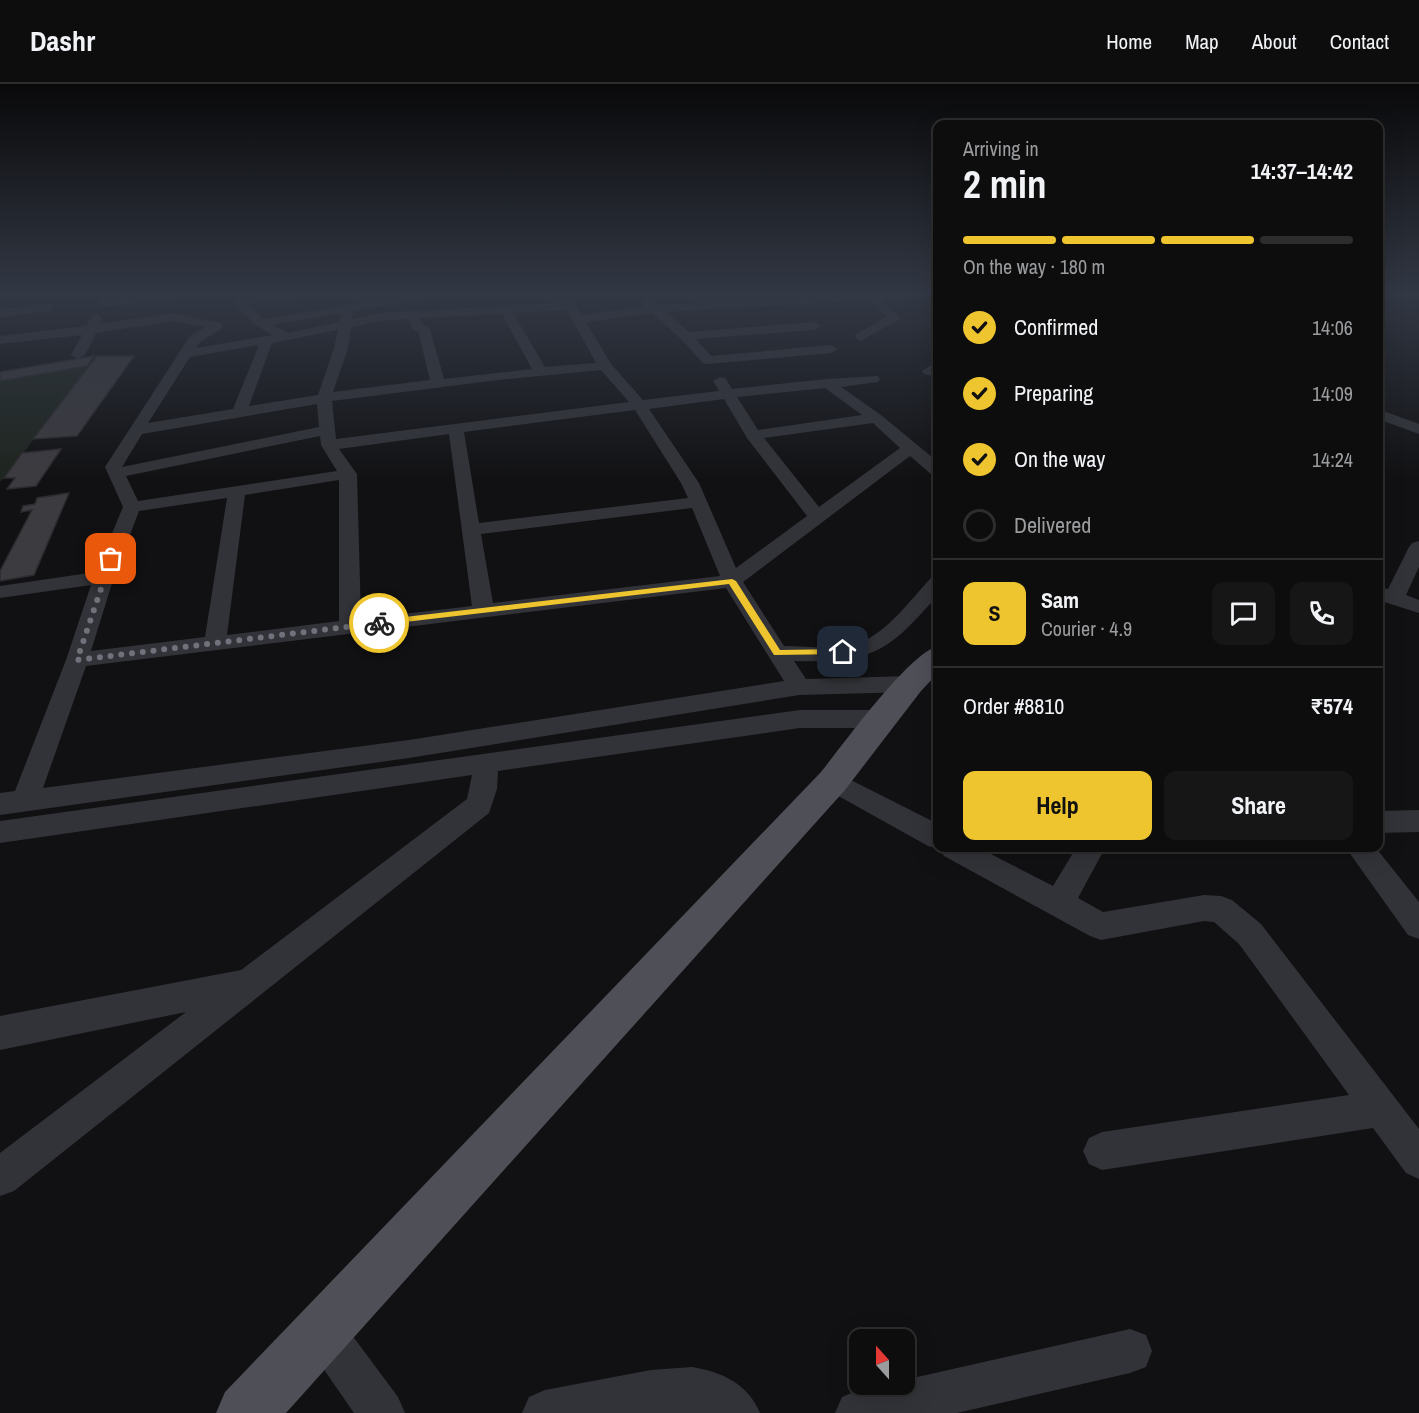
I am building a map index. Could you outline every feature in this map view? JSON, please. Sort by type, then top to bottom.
[{"type":"main road","points":[[246,1413],[833,781],[924,669]]},
{"type":"street","points":[[25,801],[77,660],[104,577],[132,507],[113,467],[184,356]]},
{"type":"street","points":[[239,413],[261,356]]},
{"type":"street","points":[[338,356],[324,398],[328,438],[348,474],[350,626]]},
{"type":"street","points":[[431,356],[438,383]]},
{"type":"street","points":[[531,356],[540,372]]},
{"type":"street","points":[[599,356],[605,366],[639,405],[690,483],[732,581],[798,687]]},
{"type":"street","points":[[704,356],[753,435],[817,517]]},
{"type":"street","points":[[708,360],[771,356]]},
{"type":"street","points":[[136,430],[324,398],[438,383],[605,366]]},
{"type":"street","points":[[116,473],[328,438],[456,429],[873,378],[856,367]]},
{"type":"street","points":[[827,383],[876,418],[933,467]]},
{"type":"street","points":[[1383,415],[1419,429]]},
{"type":"street","points":[[753,435],[876,418]]},
{"type":"street","points":[[456,429],[483,609]]},
{"type":"street","points":[[77,660],[483,609],[732,581],[910,448]]},
{"type":"street","points":[[132,507],[348,474]]},
{"type":"street","points":[[215,643],[237,491]]},
{"type":"street","points":[[471,530],[699,502]]},
{"type":"street","points":[[1419,546],[1386,595],[1419,607]]},
{"type":"street","points":[[0,592],[104,577]]},
{"type":"street","points":[[777,653],[843,652],[866,648],[883,638],[933,587]]},
{"type":"street","points":[[0,804],[409,749],[924,669]]},
{"type":"street","points":[[0,832],[800,719],[882,719]]},
{"type":"street","points":[[0,1177],[479,805],[483,798],[486,763]]},
{"type":"street","points":[[833,781],[933,835]]},
{"type":"street","points":[[1383,822],[1419,821]]},
{"type":"street","points":[[961,852],[1101,926],[1204,908],[1221,909],[1250,934],[1378,1109],[1419,1160]]},
{"type":"street","points":[[1058,905],[1088,852]]},
{"type":"street","points":[[1363,852],[1419,925]]},
{"type":"street","points":[[0,1033],[251,984]]},
{"type":"street","points":[[1102,1151],[1378,1109]]},
{"type":"street","points":[[322,1330],[382,1413]]},
{"type":"street","points":[[858,1413],[1130,1351]]},
{"type":"street","points":[[545,1413],[670,1390],[691,1389],[708,1392],[737,1413]]},
{"type":"shaded area","points":[[90,366],[4,478],[0,482],[0,381]]},
{"type":"building","points":[[94,356],[87,366],[0,381],[0,372]]},
{"type":"building","points":[[97,356],[134,356],[77,436],[33,439]]},
{"type":"building","points":[[61,449],[36,486],[7,489],[15,478],[4,478],[22,453]]},
{"type":"building","points":[[69,493],[34,575],[0,581],[0,571],[32,510],[21,512],[23,506],[35,504],[37,498]]},
{"type":"way so far","points":[[111,559],[77,660],[379,623]]},
{"type":"route","points":[[379,623],[732,581],[777,653],[843,652]]}]
